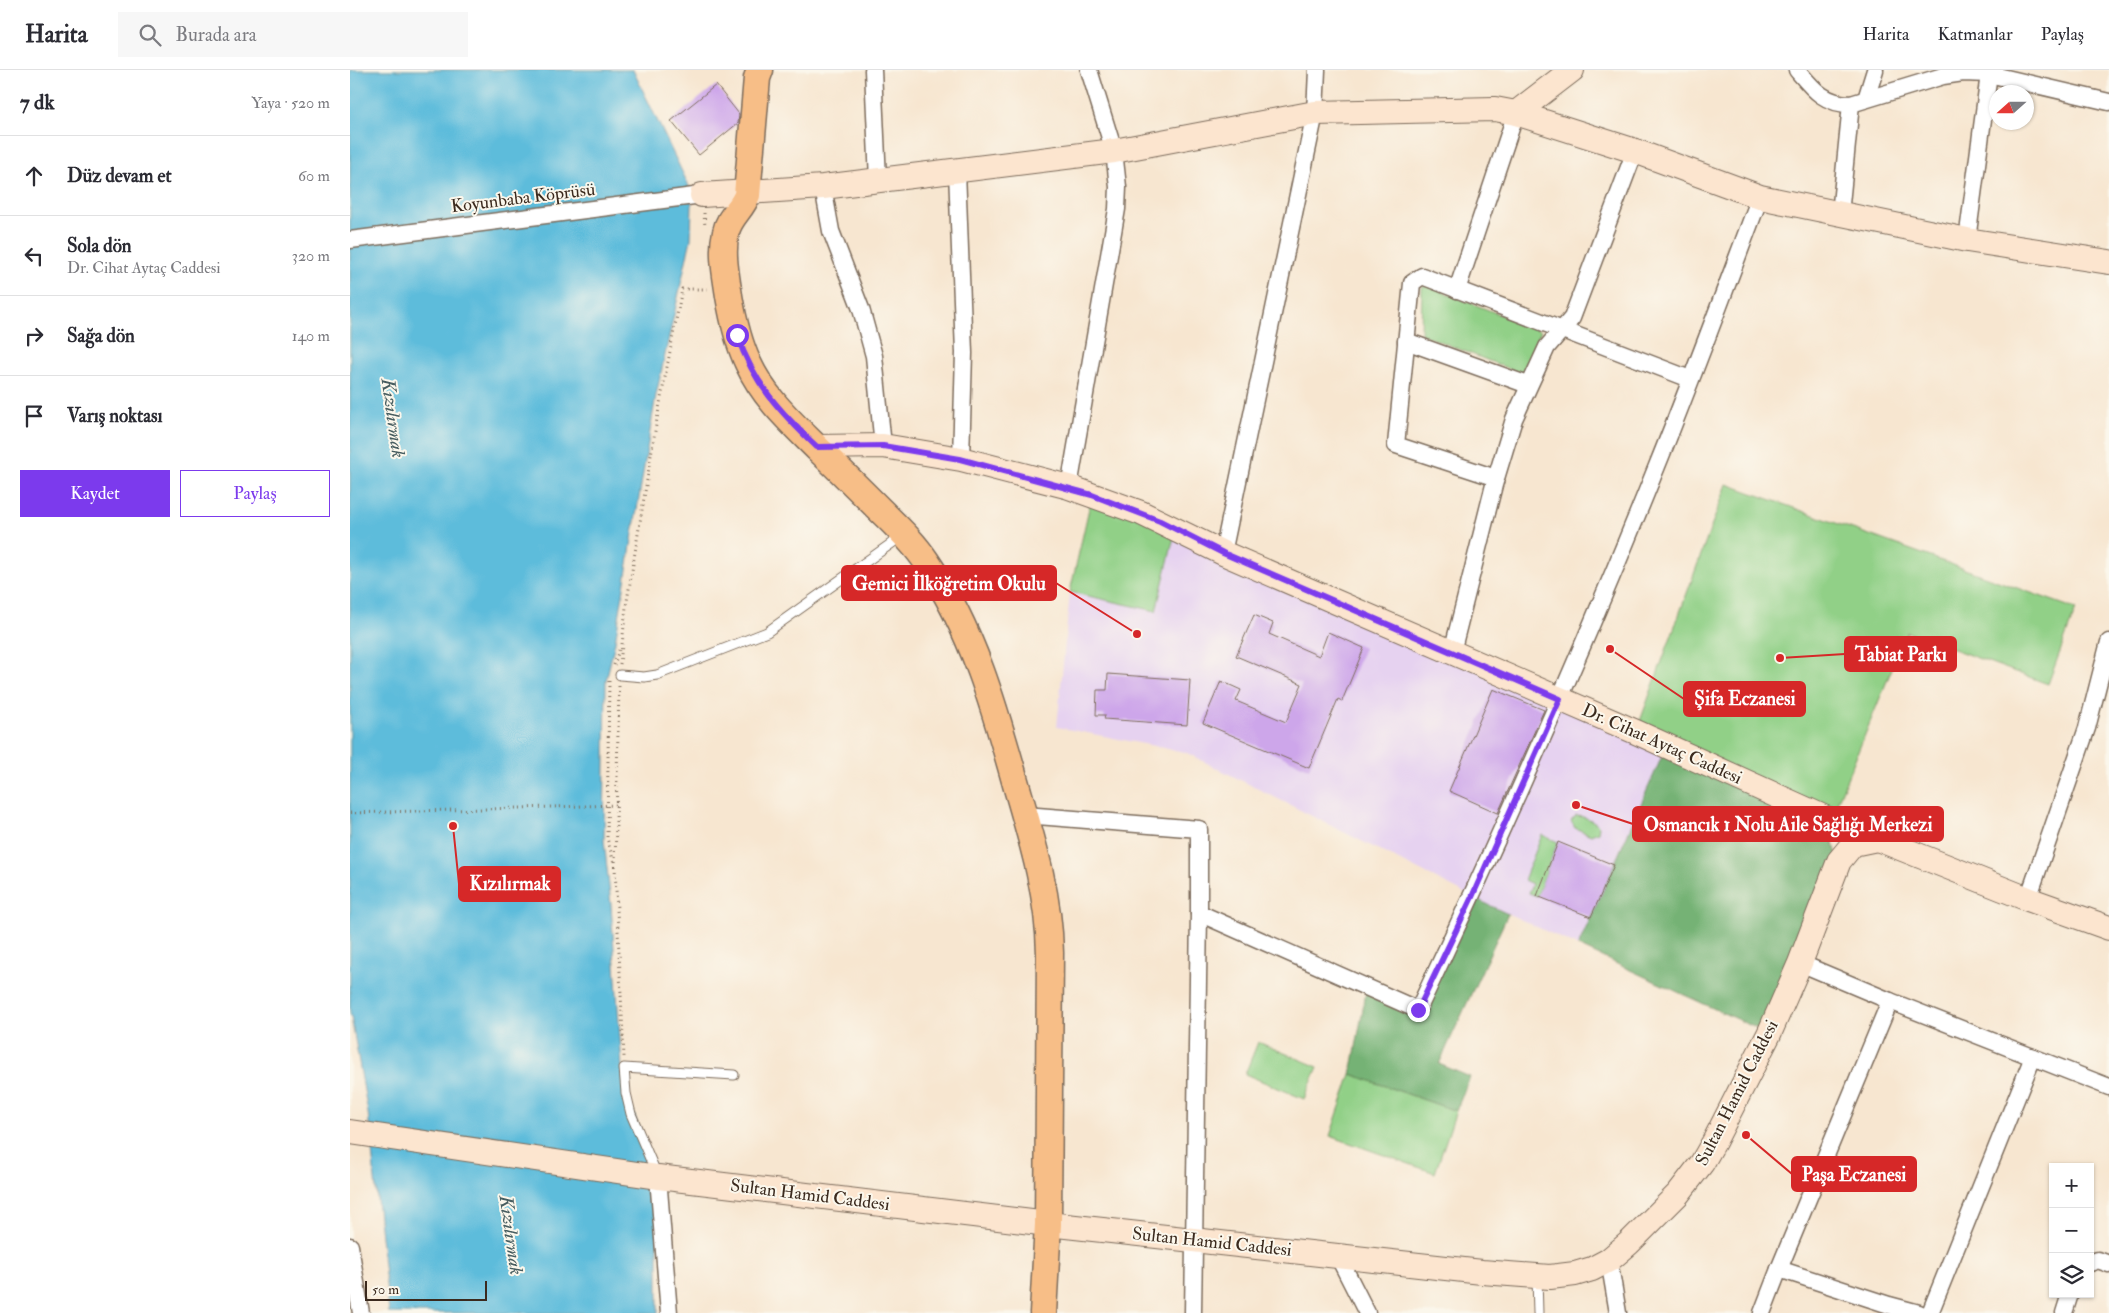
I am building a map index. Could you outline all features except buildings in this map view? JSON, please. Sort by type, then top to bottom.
[{"type":"main road","points":[[756,73],[747,192],[744,202],[730,220],[724,240],[726,271],[737,335],[747,361],[779,411],[904,534],[925,558],[941,584],[969,637],[985,679],[1039,867],[1049,926],[1048,1224],[1043,1313]]},
{"type":"street","points":[[873,70],[878,180]]},
{"type":"street","points":[[1069,487],[1115,230],[1118,187],[1114,152],[1090,70]]},
{"type":"street","points":[[1223,553],[1315,113],[1317,70]]},
{"type":"street","points":[[1457,290],[1516,112],[1572,70]]},
{"type":"street","points":[[1797,70],[1814,90],[1836,104],[1858,102],[1943,76],[1964,73],[1989,74],[2109,102]]},
{"type":"street","points":[[1840,214],[1858,102],[1875,70]]},
{"type":"street","points":[[1967,240],[1989,74]]},
{"type":"street","points":[[702,195],[823,187],[1114,152],[1315,113],[1474,109],[1516,112],[1635,151],[1760,197],[1967,240],[2109,262]]},
{"type":"street","points":[[1452,652],[1496,478],[1514,420],[1528,385],[1547,347],[1572,318],[1635,151]]},
{"type":"street","points":[[957,171],[964,353],[960,459]]},
{"type":"street","points":[[823,187],[831,231],[861,309],[874,356],[883,446]]},
{"type":"street","name":"Koyunbaba Köprüsü","points":[[350,240],[702,195]]},
{"type":"street","points":[[1199,913],[1418,1010],[1472,897],[1560,699],[1657,465],[1760,197]]},
{"type":"street","points":[[1496,478],[1396,445],[1412,283],[1422,276],[1690,379]]},
{"type":"street","points":[[1406,341],[1528,385]]},
{"type":"street","name":"Dr. Cihat Aytaç Caddesi","points":[[817,447],[883,446],[960,459],[1069,487],[1148,516],[1223,553],[1636,732],[1810,811],[2028,899],[2109,928]]},
{"type":"street","points":[[2028,899],[2087,728],[2109,642]]},
{"type":"street","points":[[1810,811],[1826,827],[1834,844],[1839,862]]},
{"type":"street","points":[[1025,815],[1198,829],[1199,913],[1193,1313]]},
{"type":"street","name":"Sultan Hamid Caddesi","points":[[350,1132],[658,1177],[1048,1224],[1537,1277],[1562,1277],[1592,1269],[1609,1260],[1659,1215],[1690,1180],[1702,1163],[1769,1034],[1800,963],[1839,862],[1852,844],[1877,839]]},
{"type":"street","points":[[1800,963],[1890,1001],[2109,1087]]},
{"type":"street","points":[[1762,1313],[1890,1001]]},
{"type":"street","points":[[1930,1313],[2033,1057]]},
{"type":"street","points":[[658,1177],[668,1313]]},
{"type":"street","points":[[350,1246],[361,1313]]},
{"type":"street","points":[[1338,1256],[1367,1313]]},
{"type":"street","points":[[1609,1260],[1618,1313]]},
{"type":"street","points":[[2094,1262],[2098,1260],[2109,1264]]},
{"type":"street","points":[[1779,1269],[1919,1313]]},
{"type":"street","points":[[2064,1313],[2069,1298]]},
{"type":"lane","points":[[616,673],[644,677],[657,675],[767,632],[904,534]]},
{"type":"lane","points":[[658,1177],[631,1114],[626,1093],[624,1068],[734,1075]]},
{"type":"lane","points":[[1537,1277],[1538,1313]]},
{"type":"path","points":[[624,1068],[615,867],[618,805],[616,673],[657,419],[682,289],[705,289]]},
{"type":"path","points":[[616,673],[621,645]]},
{"type":"path","points":[[609,680],[607,838],[615,867]]},
{"type":"path","points":[[350,813],[618,805]]},
{"type":"shaded area","points":[[1092,495],[1667,745],[1578,946],[1472,897],[1185,752],[1057,727],[1070,592]]},
{"type":"green space","points":[[1426,285],[1541,331],[1522,374],[1421,334],[1422,287]]},
{"type":"green space","points":[[1727,484],[2076,609],[2048,684],[1907,632],[1830,820],[1636,732]]},
{"type":"green space","points":[[1092,495],[1176,529],[1156,611],[1070,592]]},
{"type":"green space","points":[[1667,745],[1826,827],[1834,844],[1839,861],[1769,1034],[1578,946]]},
{"type":"green space","points":[[1576,816],[1594,822],[1599,826],[1598,832],[1591,835],[1575,828],[1571,821]]},
{"type":"green space","points":[[1542,835],[1558,842],[1537,896],[1529,893],[1532,884],[1524,880]]},
{"type":"green space","points":[[1472,897],[1508,914],[1439,1064],[1470,1077],[1456,1111],[1351,1074],[1367,987],[1418,1009]]},
{"type":"green space","points":[[1258,1042],[1318,1067],[1304,1099],[1245,1074]]},
{"type":"green space","points":[[1351,1074],[1456,1111],[1435,1173],[1330,1136]]},
{"type":"water","points":[[350,70],[633,70],[689,186],[692,204],[691,239],[656,395],[615,642],[606,681],[604,840],[611,905],[622,1068],[626,1093],[658,1177],[658,1313],[389,1313],[368,1113],[350,1011]]},
{"type":"place","name":"Gemici İlköğretim Okulu","points":[[1137,634]]},
{"type":"place","name":"Şifa Eczanesi","points":[[1610,649]]},
{"type":"place","name":"Tabiat Parkı","points":[[1780,658]]},
{"type":"place","name":"Osmancık 1 Nolu Aile Sağlığı Merkezi","points":[[1576,805]]},
{"type":"place","name":"Kızılırmak","points":[[453,826]]},
{"type":"place","name":"Paşa Eczanesi","points":[[1746,1135]]},
{"type":"route","points":[[737,335],[747,361],[764,390],[779,411],[817,447],[883,446],[960,459],[1069,487],[1160,521],[1223,553],[1560,699],[1472,897],[1418,1010]]}]
